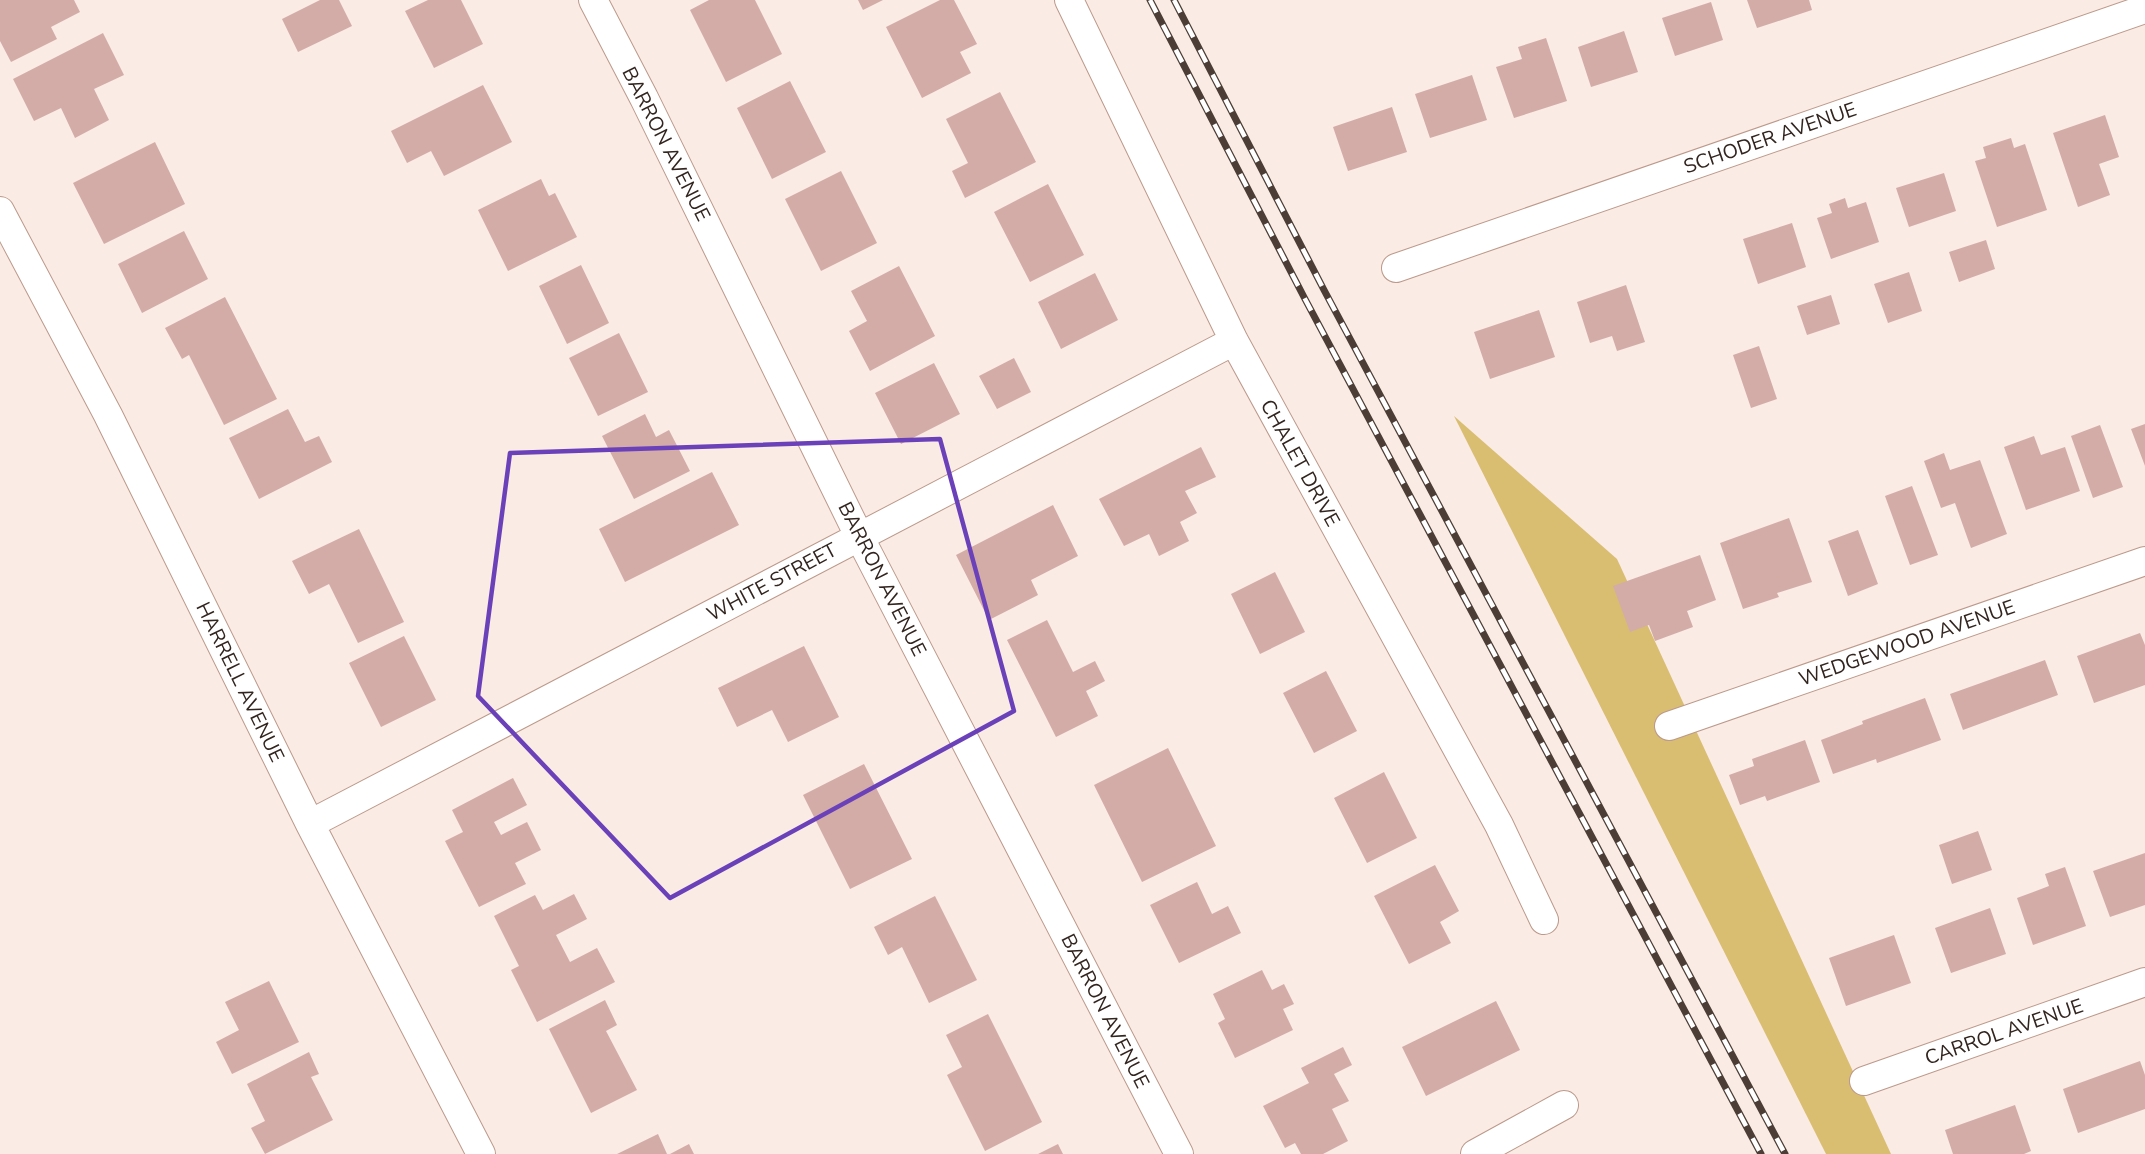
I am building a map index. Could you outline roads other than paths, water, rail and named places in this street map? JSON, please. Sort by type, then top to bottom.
[{"type":"street","name":"BARRON AVENUE","points":[[593,0],[644,98],[859,536],[1179,1154]]},
{"type":"street","name":"CHALET DRIVE","points":[[1069,0],[1234,341],[1499,825],[1544,920]]},
{"type":"street","name":"SCHODER AVENUE","points":[[1396,268],[2145,9]]},
{"type":"street","name":"HARRELL AVENUE","points":[[0,211],[108,415],[310,824],[481,1154]]},
{"type":"street","name":"WHITE STREET","points":[[310,824],[1234,341]]},
{"type":"street","name":"WEDGEWOOD AVENUE","points":[[1669,726],[2145,561]]},
{"type":"street","name":"CARROL AVENUE","points":[[1864,1081],[2145,982]]},
{"type":"street","points":[[1475,1154],[1564,1105]]},
{"type":"railway","points":[[1150,0],[1305,299],[1761,1154]]},
{"type":"railway","points":[[1174,0],[1324,290],[1785,1154]]}]
